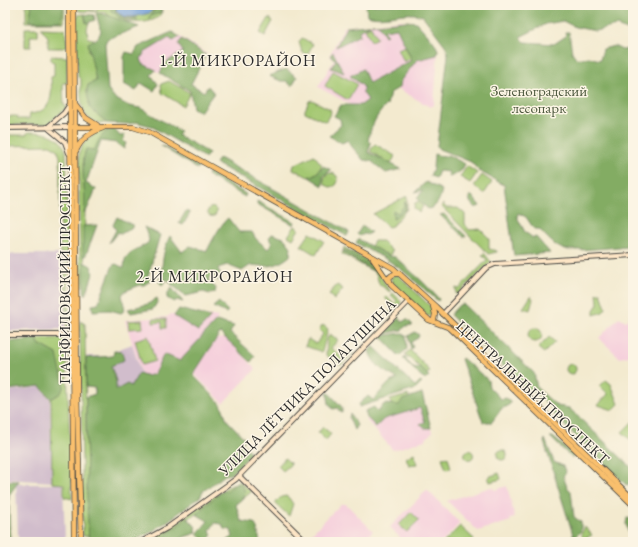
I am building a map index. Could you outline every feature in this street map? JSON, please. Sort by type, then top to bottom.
[{"type":"main road","name":"ПАНФИЛОВСКИЙ ПРОСПЕКТ","points":[[69,5],[75,154],[74,542]]},
{"type":"main road","name":"ПАНФИЛОВСКИЙ ПРОСПЕКТ","points":[[72,103],[74,5]]},
{"type":"main road","points":[[72,103],[92,124],[108,127]]},
{"type":"main road","name":"ПАНФИЛОВСКИЙ ПРОСПЕКТ","points":[[73,127],[71,168],[80,542]]},
{"type":"main road","points":[[73,127],[108,127]]},
{"type":"main road","points":[[75,154],[78,146],[86,137],[95,131],[108,127]]},
{"type":"main road","name":"ЦЕНТРАЛЬНЫЙ ПРОСПЕКТ","points":[[108,127],[138,128],[158,137],[368,254],[400,274],[443,314],[607,476],[633,505]]},
{"type":"main road","name":"ЦЕНТРАЛЬНЫЙ ПРОСПЕКТ","points":[[368,254],[381,268],[391,285],[408,302],[432,320],[450,328],[633,499]]},
{"type":"main road","points":[[391,285],[389,278],[390,276],[400,274]]},
{"type":"main road","points":[[432,304],[436,314],[432,320]]},
{"type":"main road","name":"ЦЕНТРАЛЬНЫЙ ПРОСПЕКТ","points":[[432,320],[443,314]]},
{"type":"street","points":[[47,127],[64,113],[72,103]]},
{"type":"street","points":[[47,127],[65,142],[69,152],[71,168]]},
{"type":"street","points":[[5,128],[73,127]]},
{"type":"street","points":[[443,314],[486,268],[495,264],[633,255]]},
{"type":"street","name":"УЛИЦА ЛЁТЧИКА ПОЛАГУШИНА","points":[[141,542],[167,528],[239,476],[408,302]]},
{"type":"street","points":[[5,335],[75,335]]},
{"type":"street","points":[[239,476],[306,542]]},
{"type":"shaded area","points":[[401,20],[416,22],[426,33],[395,88],[357,108],[318,87],[334,60],[329,56],[344,27]]},
{"type":"shaded area","points":[[176,34],[207,54],[188,90],[167,76],[139,64],[138,51]]},
{"type":"shaded area","points":[[427,35],[438,52],[434,105],[430,107],[397,88]]},
{"type":"shaded area","points":[[6,254],[63,254],[65,329],[7,331]]},
{"type":"shaded area","points":[[179,310],[218,317],[192,371],[169,358],[144,382],[125,320],[167,317],[171,314],[175,315]]},
{"type":"shaded area","points":[[633,314],[633,355],[620,358],[599,338],[619,317],[626,321]]},
{"type":"shaded area","points":[[226,338],[256,369],[223,403],[194,374],[217,339]]},
{"type":"shaded area","points":[[132,344],[148,397],[87,416],[88,396],[95,394],[94,388],[87,388],[87,356],[113,356],[114,351]]},
{"type":"shaded area","points":[[40,387],[50,399],[52,482],[5,479],[7,391]]},
{"type":"shaded area","points":[[423,403],[432,432],[425,440],[393,450],[366,420]]},
{"type":"shaded area","points":[[16,484],[63,484],[65,539],[18,538]]},
{"type":"shaded area","points":[[507,486],[515,518],[510,519],[511,521],[478,531],[447,501],[491,487],[495,490]]},
{"type":"shaded area","points":[[427,490],[460,523],[442,542],[404,542],[390,527]]},
{"type":"shaded area","points":[[341,504],[346,504],[373,531],[361,542],[315,542],[309,536]]},
{"type":"green space","points":[[26,5],[32,5],[29,21],[60,21],[63,9],[61,5],[65,5],[64,22],[26,22]]},
{"type":"green space","points":[[32,5],[61,5],[63,9],[61,21],[29,21]]},
{"type":"green space","points":[[77,5],[86,5],[90,10],[97,10],[97,5],[112,5],[112,11],[120,18],[129,21],[110,16],[105,12],[79,11]]},
{"type":"green space","points":[[112,5],[117,5],[115,11],[120,15],[128,18],[137,18],[137,21],[120,18],[111,11]]},
{"type":"green space","points":[[117,5],[119,5],[116,10],[123,16],[120,15],[115,11]]},
{"type":"green space","points":[[155,5],[153,13],[149,17],[161,12],[161,5],[162,12],[158,17],[144,22],[132,22],[137,18],[128,18],[123,16],[132,17],[150,13]]},
{"type":"green space","points":[[155,5],[161,5],[161,12],[148,18],[153,13]]},
{"type":"green space","name":"Зеленоградский лесопарк","points":[[366,5],[633,5],[633,32],[616,26],[596,31],[575,27],[563,21],[546,24],[520,37],[525,42],[554,44],[566,36],[565,32],[569,32],[572,52],[577,59],[589,57],[600,60],[603,49],[614,46],[622,50],[633,48],[633,245],[586,250],[563,249],[553,243],[539,229],[534,229],[526,217],[518,213],[517,217],[525,232],[533,238],[536,237],[550,253],[514,256],[504,185],[479,171],[471,162],[439,149],[437,146],[448,55],[447,48],[423,16],[416,14],[381,17],[367,15]]},
{"type":"green space","points":[[96,13],[104,14],[139,27],[107,39],[105,44],[108,90],[114,98],[129,106],[140,108],[180,131],[178,135],[209,153],[205,158],[151,126],[136,122],[129,124],[106,123],[89,107],[87,91],[88,85],[96,81],[88,43],[98,38],[101,31]]},
{"type":"green space","points":[[84,14],[86,23],[89,22],[87,29],[88,38],[94,39],[88,50],[91,54],[96,81],[88,85],[87,91],[89,107],[106,123],[90,120],[83,109],[81,79],[78,77],[76,18],[78,15]]},
{"type":"green space","points":[[84,14],[94,15],[95,20],[87,23]]},
{"type":"green space","points":[[269,18],[273,21],[265,36],[260,33]]},
{"type":"green space","points":[[406,21],[416,22],[434,42],[438,50],[437,55],[417,60],[401,80],[400,87],[390,93],[387,105],[377,116],[373,125],[368,140],[371,143],[368,152],[401,169],[386,173],[371,161],[363,160],[348,140],[342,143],[329,136],[341,125],[340,119],[334,116],[341,105],[361,105],[368,100],[363,93],[363,86],[350,76],[363,69],[369,83],[412,60],[397,28],[384,30],[387,35],[385,36],[378,24],[376,24]]},
{"type":"green space","points":[[371,24],[359,31],[360,35],[336,47],[346,27]]},
{"type":"green space","points":[[371,26],[377,38],[371,41],[365,29]]},
{"type":"green space","points":[[25,28],[38,28],[38,36],[30,36],[31,47],[25,47]]},
{"type":"green space","points":[[41,28],[65,29],[67,46],[63,48],[48,48],[48,37]]},
{"type":"green space","points":[[172,32],[180,37],[173,41],[169,38],[144,53],[141,59],[143,64],[156,70],[151,75],[158,84],[154,91],[141,83],[136,91],[124,84],[124,57],[126,52],[134,54],[138,47]]},
{"type":"green space","points":[[302,38],[313,44],[307,55],[302,52],[299,42]]},
{"type":"green space","points":[[182,39],[206,55],[191,84],[204,92],[208,86],[214,93],[200,112],[193,108],[190,91],[160,73],[165,63],[183,52],[178,44]]},
{"type":"green space","points":[[405,46],[411,58],[404,62],[398,49]]},
{"type":"green space","points":[[333,52],[344,73],[331,68],[336,60],[330,56]]},
{"type":"green space","points":[[51,56],[67,57],[67,83],[63,83],[64,105],[67,107],[48,124],[9,125],[5,121],[6,116],[17,116],[18,119],[29,119],[30,114],[43,110],[50,102],[51,77],[54,76],[54,62],[51,61]]},
{"type":"green space","points":[[286,69],[297,77],[292,86],[286,81],[281,81],[269,76]]},
{"type":"green space","points":[[333,71],[357,84],[348,100],[325,86]]},
{"type":"green space","points":[[169,81],[190,93],[183,106],[162,93],[161,84]]},
{"type":"green space","points":[[312,100],[330,109],[331,112],[326,121],[305,112],[309,101]]},
{"type":"green space","points":[[114,129],[120,136],[125,135],[123,140],[126,143],[124,149],[116,143],[101,141],[86,183],[96,189],[86,212],[84,213],[85,197],[83,165],[86,149],[94,150],[104,134],[107,131]]},
{"type":"green space","points":[[98,130],[108,130],[102,136],[94,150],[86,149],[84,159],[84,286],[80,286],[79,153],[84,142]]},
{"type":"green space","points":[[29,132],[51,135],[60,141],[66,151],[69,329],[67,331],[64,255],[60,253],[60,157],[57,149],[50,145],[5,146],[5,135],[25,135]]},
{"type":"green space","points":[[375,144],[395,156],[391,164],[370,151]]},
{"type":"green space","points":[[161,146],[165,147],[199,167],[197,169]]},
{"type":"green space","points":[[434,154],[444,157],[448,155],[465,164],[461,171],[450,177],[448,176],[449,172],[439,171],[436,178],[430,176],[433,168]]},
{"type":"green space","points":[[314,155],[322,165],[317,173],[308,177],[293,169],[294,165]]},
{"type":"green space","points":[[219,158],[349,232],[347,236],[215,163]]},
{"type":"green space","points":[[323,166],[331,170],[323,176],[323,186],[309,177],[317,173]]},
{"type":"green space","points":[[467,166],[477,173],[470,183],[460,177]]},
{"type":"green space","points":[[208,172],[246,194],[245,197],[207,175]]},
{"type":"green space","points":[[331,173],[336,175],[338,180],[336,185],[331,187],[326,185],[324,180],[326,175]]},
{"type":"green space","points":[[482,175],[492,182],[484,194],[474,186]]},
{"type":"green space","points":[[426,182],[442,190],[436,204],[428,209],[417,199],[423,190],[415,192]]},
{"type":"green space","points":[[407,196],[407,209],[392,226],[388,227],[373,214]]},
{"type":"green space","points":[[469,196],[472,196],[480,206],[475,208],[470,202]]},
{"type":"green space","points":[[257,201],[295,222],[294,225],[257,204]]},
{"type":"green space","points":[[405,201],[406,209],[393,219],[393,210],[398,213],[404,206]]},
{"type":"green space","points":[[419,201],[423,206],[419,213],[414,208],[415,203]]},
{"type":"green space","points":[[443,204],[446,208],[458,208],[465,214],[465,224],[469,230],[480,229],[489,238],[489,249],[497,252],[488,254],[441,206]]},
{"type":"green space","points":[[212,207],[217,212],[212,217],[207,212]]},
{"type":"green space","points":[[186,211],[190,213],[183,225],[179,223]]},
{"type":"green space","points":[[444,214],[466,236],[464,237],[440,215]]},
{"type":"green space","points":[[117,217],[134,226],[121,234],[118,232],[109,243],[116,230],[113,225]]},
{"type":"green space","points":[[228,218],[239,232],[252,232],[256,239],[268,249],[272,244],[269,238],[272,234],[284,238],[291,247],[290,256],[276,264],[268,266],[251,265],[242,271],[227,265],[218,268],[221,277],[220,280],[216,280],[213,276],[209,278],[208,281],[216,288],[215,293],[210,294],[203,292],[186,296],[167,279],[162,285],[159,282],[164,253],[170,236],[182,252],[190,246],[207,251],[225,220]]},
{"type":"green space","points":[[97,225],[86,255],[83,257],[83,226]]},
{"type":"green space","points":[[295,226],[299,229],[293,239],[288,236]]},
{"type":"green space","points":[[362,226],[371,232],[367,235],[365,234],[359,236],[357,234]]},
{"type":"green space","points":[[144,227],[160,235],[148,276],[150,281],[144,285],[140,285],[125,291],[122,295],[125,310],[121,313],[110,310],[93,311],[92,305],[98,304],[113,265],[116,264],[124,268],[125,259],[130,253],[148,243],[149,239]]},
{"type":"green space","points":[[310,233],[324,241],[316,255],[301,246]]},
{"type":"green space","points":[[358,239],[389,256],[395,257],[423,282],[439,299],[438,301],[402,270],[386,259],[356,243]]},
{"type":"green space","points":[[374,241],[382,241],[392,251],[390,256],[371,246]]},
{"type":"green space","points":[[344,247],[362,256],[374,265],[390,292],[379,284],[376,273],[342,254]],"holes":[[[344,250],[350,252],[374,271],[344,253]]]},
{"type":"green space","points":[[344,250],[363,261],[374,269],[374,271],[344,253]]},
{"type":"green space","points":[[484,253],[491,262],[459,293],[456,294],[456,288],[459,289],[487,260],[482,255]]},
{"type":"green space","points":[[84,262],[91,266],[93,274],[86,295],[84,292]]},
{"type":"green space","points":[[397,274],[433,309],[433,315],[427,316],[392,282],[391,277]]},
{"type":"green space","points":[[337,285],[343,289],[334,300],[329,294]]},
{"type":"green space","points":[[172,288],[183,302],[177,300],[174,302],[167,298],[167,294]]},
{"type":"green space","points":[[393,293],[400,300],[401,304],[389,316],[388,315],[394,307],[385,298],[386,296],[394,304],[397,301],[391,295]]},
{"type":"green space","points":[[597,293],[601,293],[606,308],[603,312],[594,315],[594,310],[598,304]]},
{"type":"green space","points":[[531,296],[533,299],[530,310],[523,308]]},
{"type":"green space","points":[[157,298],[158,301],[153,309],[131,313],[128,309],[148,304]]},
{"type":"green space","points":[[219,302],[228,311],[226,313],[213,307]]},
{"type":"green space","points":[[463,304],[534,373],[537,388],[557,406],[569,408],[633,469],[633,488],[629,484],[626,485],[552,413],[554,410],[532,390],[530,393],[450,315],[459,305]]},
{"type":"green space","points":[[179,309],[211,317],[198,331],[174,316]]},
{"type":"green space","points":[[399,317],[402,322],[407,319],[413,325],[406,326],[402,330],[382,334]]},
{"type":"green space","points":[[153,319],[166,319],[166,328],[162,328],[162,322],[153,323]]},
{"type":"green space","points":[[142,320],[143,328],[129,329],[128,321]]},
{"type":"green space","points":[[80,321],[85,324],[89,536],[83,536]]},
{"type":"green space","points":[[216,321],[234,326],[230,333],[255,356],[251,362],[220,333],[193,375],[221,404],[227,420],[245,439],[242,443],[252,454],[231,474],[225,475],[202,492],[201,496],[167,522],[148,534],[126,543],[89,542],[87,505],[86,397],[95,394],[95,388],[86,387],[86,358],[113,356],[114,351],[122,352],[124,360],[111,366],[116,381],[116,390],[127,384],[131,386],[139,373],[148,376],[154,374],[164,354],[180,361]]},
{"type":"green space","points":[[323,325],[328,329],[322,352],[305,346],[308,339],[316,344],[323,334],[319,330]]},
{"type":"green space","points":[[535,328],[540,330],[542,335],[540,340],[535,342],[530,340],[528,335],[530,330]]},
{"type":"green space","points":[[415,332],[419,335],[418,338],[411,342],[413,348],[411,350],[408,336]]},
{"type":"green space","points":[[402,333],[406,336],[407,349],[399,356],[380,336]]},
{"type":"green space","points":[[330,334],[338,340],[331,348],[344,359],[351,351],[353,353],[341,365],[326,355],[327,339]]},
{"type":"green space","points":[[148,336],[155,361],[142,365],[135,340]]},
{"type":"green space","points":[[549,337],[555,342],[544,353],[538,348]]},
{"type":"green space","points":[[37,339],[65,339],[66,343],[72,499],[64,497],[64,484],[52,483],[51,399],[61,393],[57,354],[39,344]]},
{"type":"green space","points":[[37,339],[39,344],[57,354],[64,386],[61,393],[51,399],[40,386],[6,390],[5,399],[5,342]]},
{"type":"green space","points":[[373,346],[415,386],[420,381],[422,383],[416,389],[359,407],[359,404],[368,396],[373,400],[390,382],[397,379],[375,363],[369,351]]},
{"type":"green space","points":[[410,350],[430,371],[427,374],[405,354]]},
{"type":"green space","points":[[406,356],[406,360],[415,369],[420,367],[429,376],[425,380],[403,359]]},
{"type":"green space","points":[[462,358],[488,380],[489,387],[501,399],[506,398],[511,403],[502,408],[492,422],[483,422],[461,359]]},
{"type":"green space","points":[[571,364],[576,369],[571,374],[566,369]]},
{"type":"green space","points":[[606,380],[611,384],[619,404],[613,410],[598,405],[608,394],[600,386]]},
{"type":"green space","points":[[327,391],[342,407],[342,413],[338,408],[333,409],[329,404]]},
{"type":"green space","points":[[422,393],[431,428],[424,428],[420,424],[425,422],[420,408],[384,419],[376,427],[367,418],[365,411],[374,407],[378,412],[384,404],[399,405],[402,400]]},
{"type":"green space","points":[[408,395],[410,402],[392,408],[390,400]]},
{"type":"green space","points":[[350,414],[357,425],[354,430],[349,418]]},
{"type":"green space","points":[[633,421],[633,442],[622,432]]},
{"type":"green space","points":[[323,427],[331,434],[326,440],[318,433]]},
{"type":"green space","points":[[550,437],[553,437],[574,455],[572,458]]},
{"type":"green space","points":[[545,439],[554,462],[563,466],[566,473],[563,476],[567,487],[571,491],[574,517],[581,522],[581,531],[574,538],[544,442]]},
{"type":"green space","points":[[502,450],[507,455],[502,460],[497,455]]},
{"type":"green space","points":[[467,451],[471,451],[473,455],[471,459],[467,459],[465,457],[465,453]]},
{"type":"green space","points":[[414,453],[417,464],[409,465],[406,458]]},
{"type":"green space","points":[[448,457],[451,468],[446,469],[442,458]]},
{"type":"green space","points":[[285,458],[291,464],[283,471],[278,466]]},
{"type":"green space","points":[[499,473],[501,479],[490,482],[488,477]]},
{"type":"green space","points":[[5,481],[19,481],[9,495],[10,542],[5,542]]},
{"type":"green space","points":[[240,481],[251,492],[237,504],[244,497],[223,490],[196,514],[188,518],[196,527],[196,533],[184,537],[176,542],[149,542],[222,490]]},
{"type":"green space","points":[[235,484],[241,484],[245,491],[244,496],[236,505],[241,521],[254,523],[257,528],[260,542],[224,542],[233,537],[231,530],[224,529],[222,524],[215,523],[210,530],[212,535],[207,541],[197,534],[208,521],[196,514],[223,490],[227,491]]},
{"type":"green space","points":[[286,496],[293,504],[289,516],[275,503],[281,497]]},
{"type":"green space","points":[[411,512],[419,520],[407,532],[399,525]]},
{"type":"green space","points":[[187,518],[196,527],[196,533],[184,537],[176,542],[154,542],[161,539]]},
{"type":"green space","points":[[627,518],[633,519],[633,542],[631,542],[626,524]]},
{"type":"green space","points":[[460,526],[474,539],[472,542],[444,542]]},
{"type":"green space","points":[[585,527],[592,535],[584,539],[581,534]]},
{"type":"water","points":[[119,5],[155,5],[150,13],[127,17],[119,14],[116,10]]},
{"type":"district","name":"1-Й МИКРОРАЙОН","points":[[238,60]]},
{"type":"district","name":"2-Й МИКРОРАЙОН","points":[[215,276]]}]
